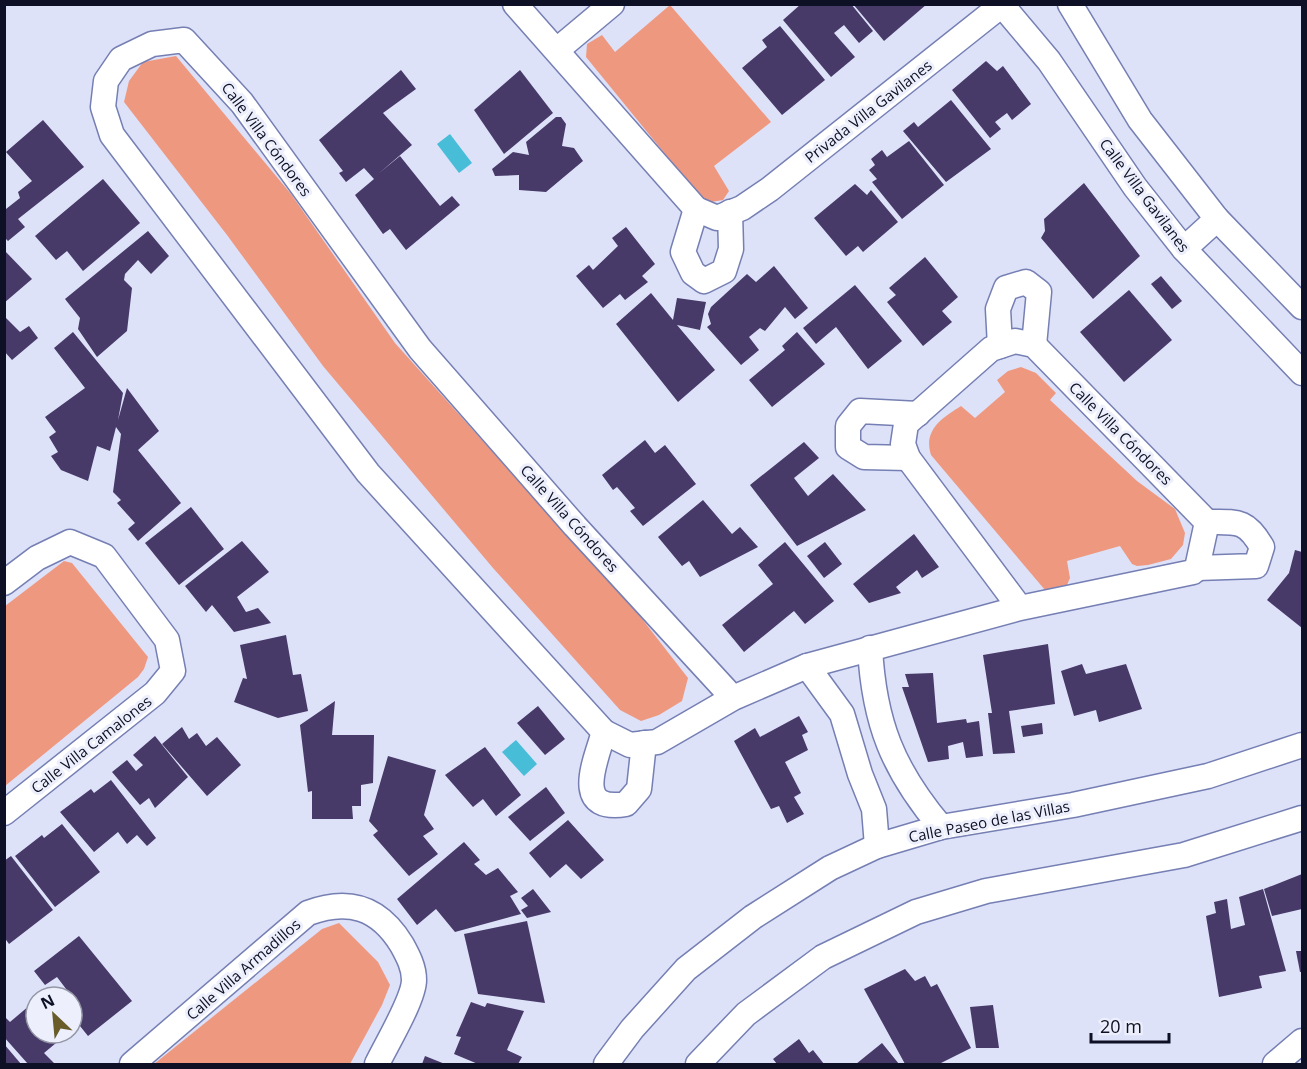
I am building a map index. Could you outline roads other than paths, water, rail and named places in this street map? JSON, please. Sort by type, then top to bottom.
[{"type":"street","points":[[515,4],[696,209],[683,252],[693,273],[704,281],[724,271],[730,249],[730,212]]},
{"type":"street","points":[[556,50],[612,4]]},
{"type":"street","points":[[1070,4],[1140,120],[1217,219],[1302,307]]},
{"type":"street","name":"Privada Villa Gavilanes","points":[[696,209],[717,218],[742,208],[770,189],[1002,5]]},
{"type":"street","name":"Calle Villa Gavilanes","points":[[1002,5],[1049,61],[1135,187],[1184,249],[1302,373]]},
{"type":"street","name":"Calle Villa Cóndores","points":[[733,698],[575,526],[420,349],[242,103],[184,40],[152,44],[121,59],[106,81],[103,107],[112,135],[368,472],[604,732],[630,745],[657,742],[733,698],[807,666],[1020,608],[1193,572],[1197,568],[1256,566],[1262,547],[1252,530],[1234,522],[1207,522],[1034,345]]},
{"type":"street","points":[[1184,249],[1217,219]]},
{"type":"street","points":[[1000,346],[998,309],[1006,288],[1026,282],[1039,292],[1034,345],[1015,341],[992,349],[906,424],[903,444],[908,458],[1020,608]]},
{"type":"street","points":[[908,458],[864,457],[848,447],[848,426],[860,411],[918,414]]},
{"type":"street","points":[[1197,568],[1207,522]]},
{"type":"street","name":"Calle Villa Camalones","points":[[4,583],[37,558],[70,542],[104,556],[167,640],[173,671],[155,693],[4,813]]},
{"type":"street","points":[[870,648],[872,688],[881,728],[900,772],[916,797],[941,827]]},
{"type":"street","points":[[807,666],[834,700],[851,738],[860,774],[874,809],[877,846]]},
{"type":"street","points":[[851,738],[881,728]]},
{"type":"street","points":[[604,732],[591,773],[591,787],[598,802],[608,807],[626,804],[639,789],[644,743]]},
{"type":"street","name":"Calle Paseo de las Villas","points":[[606,1065],[632,1029],[686,969],[753,917],[830,868],[877,846],[941,827],[1073,805],[1208,776],[1302,745]]},
{"type":"street","points":[[698,1065],[746,1014],[823,957],[916,912],[986,891],[1184,855],[1302,818]]},
{"type":"street","name":"Calle Villa Armadillos","points":[[132,1065],[308,913],[329,905],[354,906],[371,913],[392,929],[410,960],[414,981],[409,999],[377,1065]]},
{"type":"street","points":[[1275,1065],[1302,1041]]},
{"type":"water","points":[[450,134],[472,163],[459,173],[437,144]]},
{"type":"water","points":[[516,740],[537,764],[524,776],[502,752]]}]
